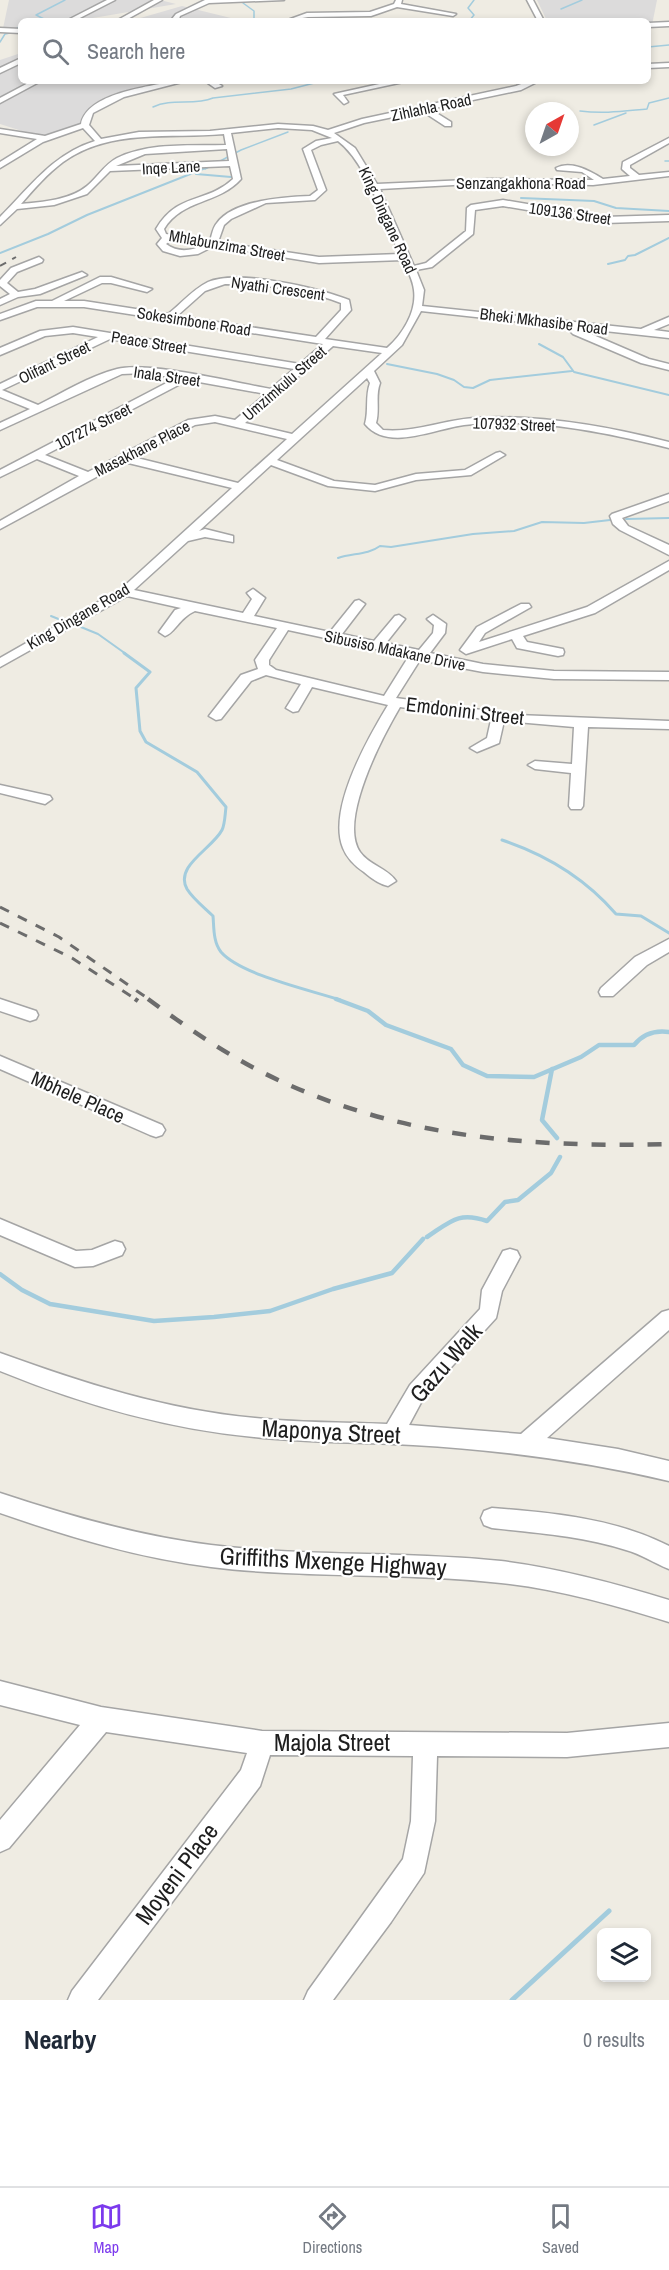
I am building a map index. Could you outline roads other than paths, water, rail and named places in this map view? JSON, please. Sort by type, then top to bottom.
[{"type":"street","points":[[75,18],[112,0]]},
{"type":"street","points":[[125,18],[159,0]]},
{"type":"street","points":[[176,18],[205,2],[281,0]]},
{"type":"street","points":[[530,0],[539,18]]},
{"type":"street","points":[[298,18],[307,15],[371,14],[398,2],[453,14]]},
{"type":"street","points":[[651,25],[669,24]]},
{"type":"street","points":[[0,30],[18,31]]},
{"type":"street","points":[[0,71],[18,62]]},
{"type":"street","points":[[651,66],[669,65]]},
{"type":"street","points":[[0,101],[31,84]]},
{"type":"street","points":[[85,124],[88,114],[102,104],[172,84]]},
{"type":"street","points":[[214,84],[218,86]]},
{"type":"street","points":[[342,100],[338,94],[388,84]]},
{"type":"street","name":"Zihlahla Road","points":[[326,133],[362,122],[527,84]]},
{"type":"street","points":[[423,108],[448,124]]},
{"type":"street","points":[[0,166],[24,147],[85,124]]},
{"type":"street","points":[[85,124],[99,141]]},
{"type":"street","name":"King Dingane Road","points":[[0,222],[63,158],[99,141],[154,133],[226,132],[281,126],[326,133],[339,139],[361,162],[420,290],[419,308],[408,331],[391,352],[125,592],[0,663]]},
{"type":"street","points":[[0,131],[44,138]]},
{"type":"street","points":[[226,132],[235,164]]},
{"type":"street","points":[[214,242],[220,224],[228,217],[265,201],[307,199],[318,195],[322,190],[307,149],[319,143],[339,139]]},
{"type":"street","points":[[636,178],[626,169],[626,164],[669,140]]},
{"type":"street","points":[[15,207],[78,194],[91,187],[107,169],[123,158],[145,153],[229,147]]},
{"type":"street","points":[[0,156],[11,157]]},
{"type":"street","name":"Mhlabunzima Street","points":[[235,164],[238,175],[234,183],[168,213],[160,229],[161,234],[168,238],[162,244],[169,250],[180,253],[200,250],[214,242],[324,261],[405,257]]},
{"type":"street","name":"Inqe Lane","points":[[107,169],[235,164]]},
{"type":"street","points":[[560,168],[584,170],[601,182]]},
{"type":"street","name":"Senzangakhona Road","points":[[373,188],[490,181],[601,182],[669,174]]},
{"type":"street","name":"109136 Street","points":[[411,268],[429,265],[470,232],[471,208],[503,203],[604,220],[669,219]]},
{"type":"street","points":[[16,295],[2,284],[14,270],[39,260]]},
{"type":"street","points":[[0,303],[16,295],[37,292],[81,274]]},
{"type":"street","points":[[56,302],[67,294],[100,280],[111,280],[147,289]]},
{"type":"street","name":"Nyathi Crescent","points":[[170,317],[208,286],[223,281],[257,283],[330,295],[346,302],[346,310],[318,341]]},
{"type":"street","name":"Sokesimbone Road","points":[[0,317],[36,304],[56,302],[84,304],[391,352]]},
{"type":"street","points":[[0,303],[16,310]]},
{"type":"street","name":"Bheki Mkhasibe Road","points":[[419,308],[669,335]]},
{"type":"street","points":[[642,332],[669,320]]},
{"type":"street","points":[[573,324],[571,327],[576,332],[645,361],[669,367]]},
{"type":"street","name":"Peace Street","points":[[0,352],[35,336],[53,331],[73,330],[302,367]]},
{"type":"street","name":"Olifant Street","points":[[0,388],[108,336]]},
{"type":"street","name":"Umzimkulu Street","points":[[237,424],[330,343]]},
{"type":"street","name":"Inala Street","points":[[0,427],[121,371],[145,370],[273,392]]},
{"type":"street","name":"107932 Street","points":[[369,372],[375,383],[371,395],[375,412],[370,424],[380,433],[401,434],[462,422],[504,421],[615,432],[669,445]]},
{"type":"street","name":"107274 Street","points":[[0,474],[185,378]]},
{"type":"street","points":[[0,393],[37,408]]},
{"type":"street","name":"Masakhane Place","points":[[0,526],[88,476],[192,422],[215,419],[295,438]]},
{"type":"street","points":[[36,455],[88,476]]},
{"type":"street","points":[[270,462],[332,484],[375,488],[416,477],[473,471],[500,455]]},
{"type":"street","points":[[123,458],[240,487]]},
{"type":"street","points":[[669,497],[616,516],[619,524],[624,528],[669,550]]},
{"type":"street","points":[[183,539],[205,533],[230,539]]},
{"type":"street","points":[[466,650],[591,610],[669,565]]},
{"type":"street","name":"Sibusiso Mdakane Drive","points":[[125,592],[458,664],[524,674],[669,676]]},
{"type":"street","points":[[246,618],[259,598],[253,593]]},
{"type":"street","points":[[333,637],[359,604]]},
{"type":"street","points":[[165,632],[179,613],[193,607]]},
{"type":"street","points":[[458,664],[481,630],[525,607]]},
{"type":"street","points":[[377,646],[399,619]]},
{"type":"street","points":[[388,881],[353,853],[349,846],[349,811],[358,772],[392,701],[419,655],[439,633],[440,624],[433,619]]},
{"type":"street","points":[[216,716],[246,678],[265,671],[262,663],[264,656],[284,627]]},
{"type":"street","points":[[515,634],[522,645],[558,652]]},
{"type":"street","name":"Emdonini Street","points":[[265,671],[392,701],[498,717],[581,724],[669,725]]},
{"type":"street","points":[[293,708],[309,682]]},
{"type":"street","points":[[477,748],[494,740],[498,717]]},
{"type":"street","points":[[576,806],[581,724]]},
{"type":"street","points":[[535,765],[577,769]]},
{"type":"street","points":[[0,789],[45,799]]},
{"type":"street","points":[[607,992],[641,961],[669,945]]},
{"type":"street","points":[[0,1005],[30,1014]]},
{"type":"street","name":"Mbhele Place","points":[[0,1062],[156,1130]]},
{"type":"street","points":[[0,1227],[75,1259],[93,1258],[116,1249]]},
{"type":"street","name":"Gazu Walk","points":[[392,1435],[417,1391],[489,1312],[492,1290],[510,1257]]},
{"type":"street","points":[[525,1444],[669,1318]]},
{"type":"street","name":"Maponya Street","points":[[0,1362],[58,1386],[157,1413],[255,1428],[525,1444],[629,1461],[669,1472]]},
{"type":"street","name":"Griffiths Mxenge Highway","points":[[0,1503],[105,1536],[152,1547],[271,1562],[481,1570],[604,1591],[669,1611]]},
{"type":"street","points":[[492,1518],[565,1526],[615,1536],[640,1544],[669,1558]]},
{"type":"street","name":"Majola Street","points":[[0,1693],[102,1719],[262,1743],[567,1745],[669,1735]]},
{"type":"street","points":[[0,1839],[102,1719]]},
{"type":"street","name":"Moyeni Place","points":[[81,2000],[243,1789],[258,1762],[262,1743]]},
{"type":"street","points":[[317,2000],[382,1913],[415,1864],[423,1821],[425,1743]]},
{"type":"waterway","points":[[42,18],[36,15],[65,0]]},
{"type":"waterway","points":[[472,18],[474,15],[468,8],[474,0]]},
{"type":"waterway","points":[[561,9],[582,0]]},
{"type":"waterway","points":[[243,3],[254,11],[254,18]]},
{"type":"waterway","points":[[14,30],[18,28]]},
{"type":"waterway","points":[[0,42],[5,34],[10,33]]},
{"type":"waterway","points":[[651,47],[669,45]]},
{"type":"waterway","points":[[153,107],[160,104],[198,102],[213,98],[291,89],[310,84]]},
{"type":"waterway","points":[[580,111],[647,109],[649,103],[669,98]]},
{"type":"waterway","points":[[594,125],[626,113]]},
{"type":"waterway","points":[[205,169],[241,150],[288,132]]},
{"type":"waterway","points":[[0,253],[48,234],[87,215],[208,167]]},
{"type":"waterway","points":[[196,174],[231,177]]},
{"type":"waterway","points":[[521,198],[594,201],[616,208],[669,211]]},
{"type":"waterway","points":[[608,264],[625,260],[628,256],[635,255],[669,238]]},
{"type":"waterway","points":[[539,344],[563,357],[574,372],[669,395]]},
{"type":"waterway","points":[[387,364],[437,374],[454,380],[464,387],[473,388],[490,380],[572,371]]},
{"type":"waterway","points":[[626,519],[669,518]]},
{"type":"waterway","points":[[338,558],[370,551],[380,546],[391,547],[473,534],[514,531],[542,522],[584,523],[610,520]]},
{"type":"waterway","points":[[51,616],[61,620]]},
{"type":"waterway","points":[[76,625],[98,634],[126,654]]},
{"type":"waterway","points":[[124,653],[150,672],[136,688],[140,731],[146,742],[197,772],[226,807],[222,830],[190,865],[184,881],[190,893],[213,916],[218,948],[231,960],[260,975],[340,1000]]},
{"type":"waterway","points":[[502,840],[564,869],[591,889],[616,914],[641,916],[669,933]]},
{"type":"waterway","points":[[336,999],[368,1011],[386,1025],[451,1049],[463,1065],[487,1076],[534,1077],[552,1069]]},
{"type":"waterway","points":[[552,1069],[581,1057],[599,1045],[634,1045],[641,1038],[650,1034],[669,1032]]},
{"type":"waterway","points":[[552,1069],[542,1120],[557,1138]]},
{"type":"waterway","points":[[427,1237],[448,1223],[461,1218],[469,1217],[487,1221],[505,1202],[518,1200],[551,1173],[560,1157]]},
{"type":"waterway","points":[[0,1274],[22,1290],[50,1304],[154,1321],[214,1317],[270,1311],[333,1289],[392,1273],[423,1239]]},
{"type":"waterway","points":[[512,2000],[609,1911]]},
{"type":"railway","points":[[0,266],[16,257]]},
{"type":"railway","points":[[0,907],[59,937],[150,1000]]},
{"type":"railway","points":[[0,923],[72,958],[137,1000]]},
{"type":"railway","points":[[148,999],[200,1035],[254,1068],[304,1091],[354,1110],[456,1133],[508,1140],[561,1144],[669,1144]]}]
